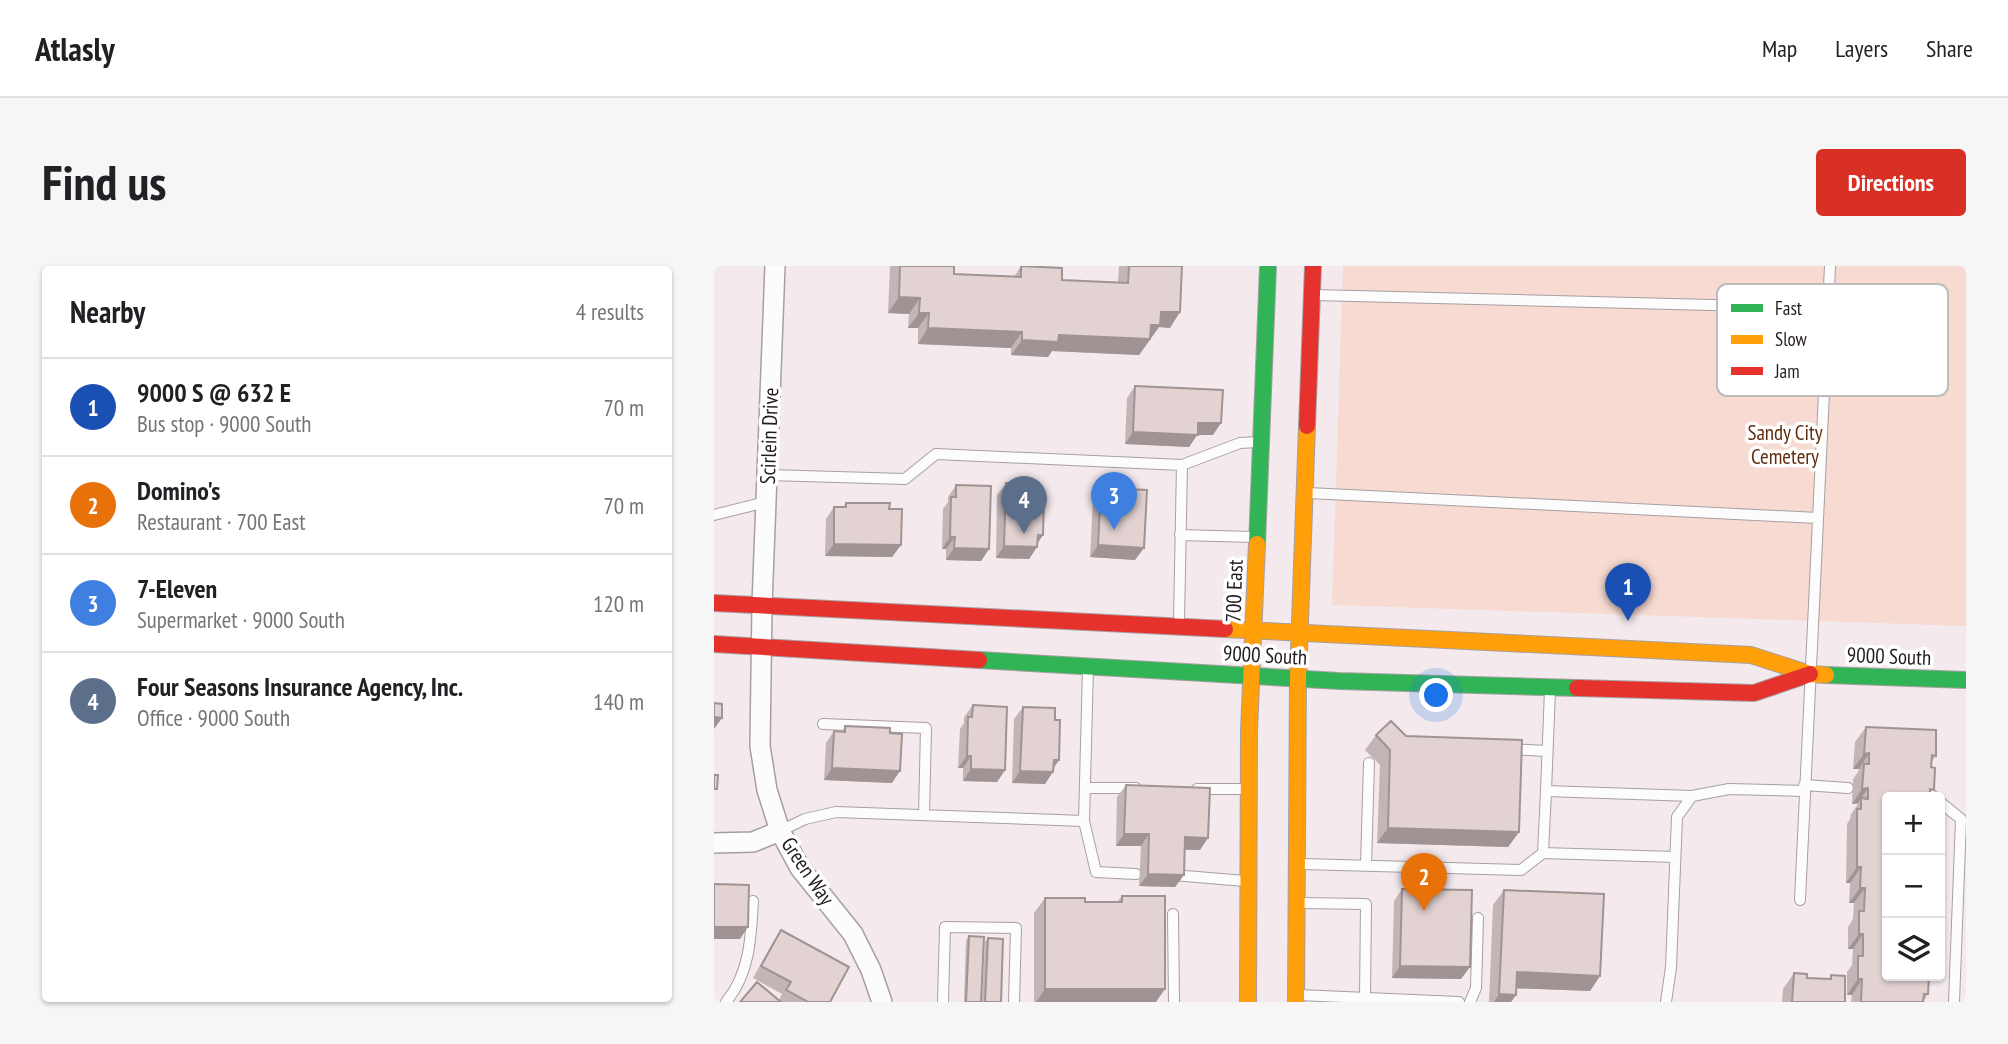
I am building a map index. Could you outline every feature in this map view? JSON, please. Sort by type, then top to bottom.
[{"type":"main road","name":"700 East","points":[[1248,1002],[1252,676],[1268,266]]},
{"type":"main road","points":[[1296,999],[1298,678],[1313,266]]},
{"type":"main road","name":"9000 South","points":[[714,603],[1751,655],[1810,674],[1966,680]]},
{"type":"main road","name":"9000 South","points":[[714,644],[1252,676],[1550,688],[1754,693],[1810,674]]},
{"type":"street","name":"Scirlein Drive","points":[[762,605],[775,266]]},
{"type":"street","name":"Green Way","points":[[762,605],[760,746],[767,790],[780,831],[800,869],[853,933],[871,970],[882,1002]]},
{"type":"street","points":[[714,843],[753,842],[780,831]]},
{"type":"lane","points":[[1829,284],[1830,266]]},
{"type":"lane","points":[[1312,295],[1717,305]]},
{"type":"lane","points":[[1800,900],[1824,396]]},
{"type":"lane","points":[[768,475],[905,478],[936,454],[1182,465],[1240,443],[1261,442]]},
{"type":"lane","points":[[1179,626],[1182,465]]},
{"type":"lane","points":[[1305,492],[1818,518]]},
{"type":"lane","points":[[714,515],[766,502]]},
{"type":"lane","points":[[1180,535],[1258,537]]},
{"type":"lane","points":[[1088,667],[1084,821],[1096,872],[1136,874]]},
{"type":"lane","points":[[1543,853],[1550,688]]},
{"type":"lane","points":[[823,724],[926,728],[924,816]]},
{"type":"lane","points":[[1494,749],[1547,751]]},
{"type":"lane","points":[[1366,865],[1369,763]]},
{"type":"lane","points":[[1085,788],[1149,788]]},
{"type":"lane","points":[[1546,791],[1692,796],[1729,789],[1848,788]]},
{"type":"lane","points":[[1188,789],[1249,789]]},
{"type":"lane","points":[[1666,1002],[1671,967],[1677,817],[1692,796]]},
{"type":"lane","points":[[1945,806],[1961,820],[1954,1002]]},
{"type":"lane","points":[[780,831],[805,819],[836,812],[1084,821]]},
{"type":"lane","points":[[1298,864],[1521,870],[1543,853],[1675,856]]},
{"type":"lane","points":[[1172,875],[1248,881]]},
{"type":"lane","points":[[726,1002],[742,974],[751,945],[753,901]]},
{"type":"lane","points":[[1298,903],[1366,904],[1366,998]]},
{"type":"lane","points":[[1173,914],[1174,1002]]},
{"type":"lane","points":[[1470,1002],[1476,988],[1478,918]]},
{"type":"lane","points":[[943,1002],[945,928],[1016,928],[1014,1002]]},
{"type":"lane","points":[[1296,999],[1366,998],[1459,1002]]},
{"type":"green space","name":"Sandy City Cemetery","points":[[1343,266],[1966,266],[1966,626],[1332,605]]},
{"type":"building","points":[[900,266],[954,266],[954,274],[1021,277],[1021,266],[1062,268],[1062,280],[1128,283],[1129,266],[1182,266],[1180,312],[1161,312],[1160,325],[1151,325],[1150,339],[1059,335],[1058,342],[1022,340],[1022,332],[928,328],[929,313],[919,313],[920,298],[899,297]]},
{"type":"building","points":[[1135,386],[1223,390],[1221,423],[1198,423],[1198,435],[1133,432]]},
{"type":"building","points":[[1006,483],[1039,483],[1039,494],[1044,494],[1043,535],[1038,535],[1037,547],[1004,546]]},
{"type":"building","points":[[956,485],[991,486],[989,549],[954,548],[955,537],[950,537],[951,497],[956,497]]},
{"type":"building","points":[[1101,488],[1147,490],[1144,548],[1098,545]]},
{"type":"building","points":[[846,503],[890,503],[889,509],[902,509],[901,545],[834,544],[834,507],[846,507]]},
{"type":"building","points":[[714,703],[722,704],[722,718],[714,717]]},
{"type":"building","points":[[973,705],[1007,707],[1005,770],[971,769],[971,756],[967,756],[968,717],[972,717]]},
{"type":"building","points":[[1023,707],[1055,708],[1055,720],[1060,720],[1059,760],[1054,760],[1053,772],[1020,771]]},
{"type":"building","points":[[1391,721],[1406,736],[1522,740],[1519,832],[1388,828],[1390,750],[1376,735]]},
{"type":"building","points":[[845,726],[890,728],[890,733],[902,734],[900,771],[832,768],[834,731],[845,732]]},
{"type":"building","points":[[1866,727],[1936,730],[1936,756],[1932,755],[1931,767],[1935,768],[1934,790],[1882,792],[1882,981],[1929,981],[1928,994],[1924,994],[1923,1002],[1861,1002],[1862,979],[1858,979],[1858,956],[1863,956],[1863,934],[1859,934],[1859,911],[1864,911],[1865,888],[1860,888],[1861,867],[1857,867],[1857,809],[1861,809],[1861,798],[1868,799],[1868,788],[1862,789],[1864,764],[1869,764],[1869,753],[1864,754]]},
{"type":"building","points":[[714,775],[718,775],[717,789],[714,789]]},
{"type":"building","points":[[1126,785],[1210,788],[1208,838],[1185,837],[1184,875],[1148,874],[1149,834],[1124,834]]},
{"type":"building","points":[[714,884],[749,885],[748,927],[714,927]]},
{"type":"building","points":[[1402,889],[1472,890],[1470,967],[1400,966]]},
{"type":"building","points":[[1504,890],[1604,894],[1600,976],[1517,972],[1516,995],[1499,994]]},
{"type":"building","points":[[1122,896],[1165,896],[1165,989],[1045,989],[1045,898],[1122,902]]},
{"type":"building","points":[[781,930],[849,967],[830,1002],[808,1002],[786,990],[791,982],[761,966]]},
{"type":"building","points":[[969,936],[984,937],[981,1002],[966,1002]]},
{"type":"building","points":[[988,938],[1003,939],[1001,1002],[985,1002]]},
{"type":"building","points":[[1794,973],[1807,974],[1807,978],[1831,979],[1831,975],[1845,976],[1845,1002],[1792,1002]]},
{"type":"building","points":[[757,982],[781,1002],[740,1002]]},
{"type":"traffic: fast","points":[[1257,544],[1268,266]]},
{"type":"traffic: fast","points":[[979,660],[1339,681],[1577,688]]},
{"type":"traffic: fast","points":[[1826,675],[1966,680]]},
{"type":"traffic: slow","points":[[1296,1002],[1298,678],[1307,426]]},
{"type":"traffic: slow","points":[[1248,1002],[1249,731],[1257,544]]},
{"type":"traffic: slow","points":[[1225,629],[1751,655],[1810,674],[1826,675]]},
{"type":"traffic: jam","points":[[1307,426],[1313,266]]},
{"type":"traffic: jam","points":[[714,603],[1225,629]]},
{"type":"traffic: jam","points":[[714,644],[979,660]]},
{"type":"traffic: jam","points":[[1577,688],[1754,693],[1810,674]]},
{"type":"place","name":"7-Eleven","points":[[1114,530]]},
{"type":"place","name":"Four Seasons Insurance Agency, Inc.","points":[[1024,534]]},
{"type":"place","name":"9000 S @ 632 E","points":[[1628,621]]},
{"type":"place","name":"Domino's","points":[[1424,911]]}]
